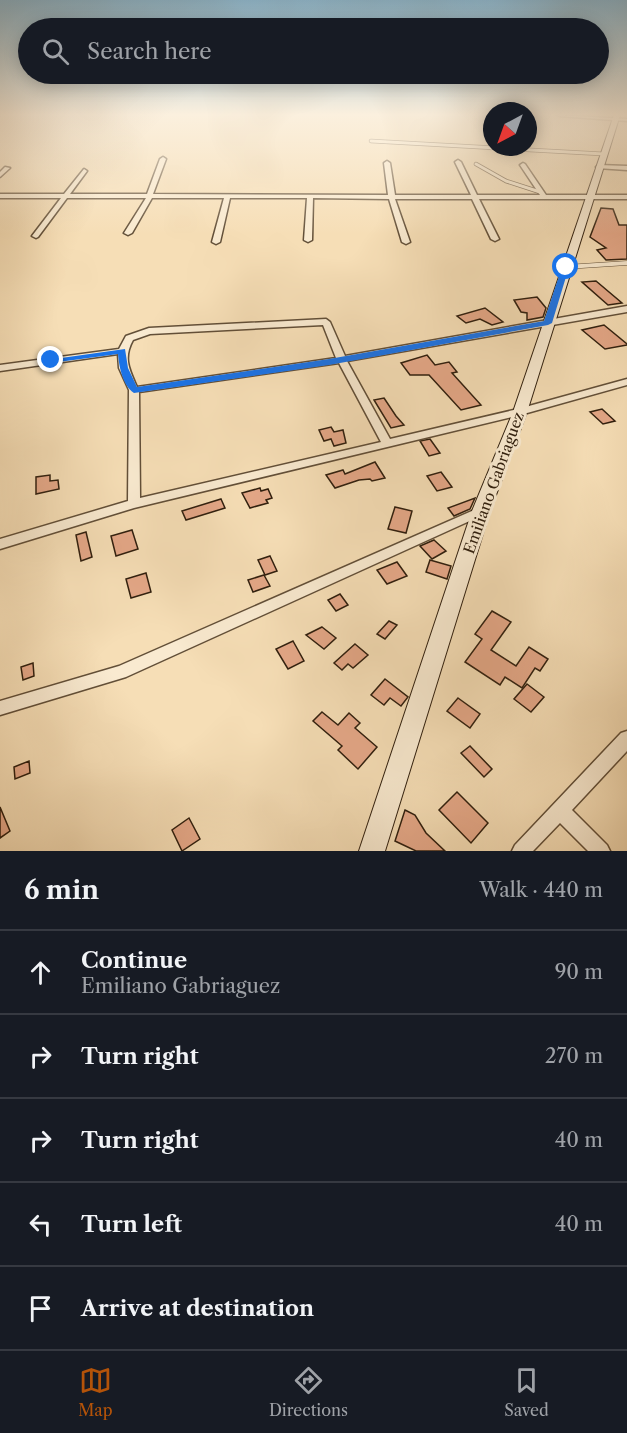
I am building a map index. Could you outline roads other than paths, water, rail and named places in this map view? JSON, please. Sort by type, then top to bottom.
[{"type":"main road","name":"Emiliano Gabriaguez","points":[[372,851],[481,512],[520,412],[604,155]]},
{"type":"street","points":[[128,233],[149,198],[163,159]]},
{"type":"street","points":[[458,162],[495,239]]},
{"type":"street","points":[[601,162],[627,167]]},
{"type":"street","points":[[387,163],[392,198],[406,242]]},
{"type":"street","points":[[523,165],[542,195]]},
{"type":"street","points":[[0,176],[7,168]]},
{"type":"street","points":[[36,236],[84,171]]},
{"type":"street","points":[[0,196],[63,198],[392,198],[542,195],[627,197]]},
{"type":"street","points":[[216,242],[227,198]]},
{"type":"street","points":[[308,240],[310,198]]},
{"type":"street","points":[[134,390],[342,360],[627,309]]},
{"type":"street","points":[[134,504],[134,390],[124,368],[122,351],[129,338],[149,330],[326,322],[342,360],[387,443]]},
{"type":"street","points":[[0,368],[122,351]]},
{"type":"street","points":[[0,544],[134,504],[520,412],[627,382]]},
{"type":"street","points":[[0,708],[121,672],[481,512]]},
{"type":"street","points":[[521,851],[627,739]]},
{"type":"street","points":[[561,811],[602,851]]},
{"type":"lane","points":[[544,155],[601,162]]},
{"type":"lane","points":[[476,164],[506,181],[542,195]]},
{"type":"lane","points":[[566,267],[627,263]]}]
